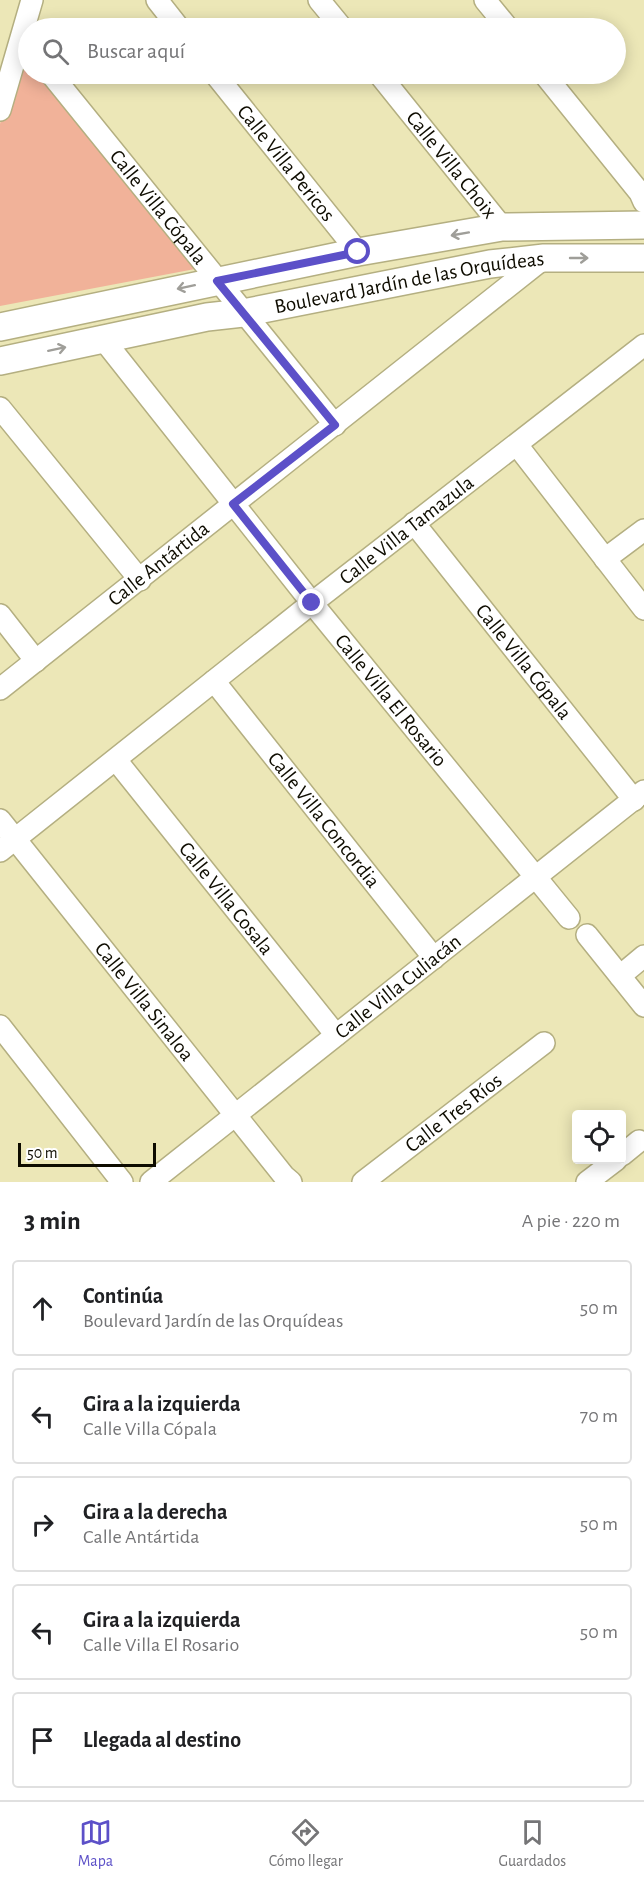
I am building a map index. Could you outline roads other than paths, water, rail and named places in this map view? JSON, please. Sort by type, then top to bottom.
[{"type":"street","points":[[156,0],[171,18]]},
{"type":"street","points":[[320,0],[334,18]]},
{"type":"street","points":[[28,18],[30,2]]},
{"type":"street","points":[[0,110],[18,60]]},
{"type":"street","name":"Calle Villa Cópala","points":[[59,84],[335,425]]},
{"type":"street","name":"Calle Villa Pericos","points":[[223,84],[358,252]]},
{"type":"street","name":"Calle Villa Choix","points":[[387,84],[502,227]]},
{"type":"street","points":[[552,84],[640,193],[644,202]]},
{"type":"street","name":"Boulevard Jardín de las Orquídeas","points":[[0,327],[358,252],[502,227],[644,225]]},
{"type":"street","name":"Boulevard Jardín de las Orquídeas","points":[[0,362],[207,317],[243,313],[490,264],[544,258],[644,258]]},
{"type":"street","name":"Calle Antártida","points":[[0,689],[544,258]]},
{"type":"street","name":"Calle Villa El Rosario","points":[[103,339],[312,603],[569,918]]},
{"type":"street","name":"Calle Villa Tamazula","points":[[8,845],[312,603],[517,446],[644,345]]},
{"type":"street","points":[[0,408],[140,580]]},
{"type":"street","points":[[517,446],[644,609]]},
{"type":"street","name":"Calle Villa Cópala","points":[[414,523],[639,795]]},
{"type":"street","points":[[605,559],[644,530]]},
{"type":"street","points":[[0,615],[36,661]]},
{"type":"street","name":"Calle Villa Concordia","points":[[214,681],[434,958]]},
{"type":"street","name":"Calle Villa Cosala","points":[[116,760],[336,1035]]},
{"type":"street","name":"Calle Villa Culiacán","points":[[151,1182],[639,795]]},
{"type":"street","name":"Calle Villa Sinaloa","points":[[0,819],[8,845],[291,1182]]},
{"type":"street","points":[[587,935],[644,1006]]},
{"type":"street","points":[[620,976],[644,956]]},
{"type":"street","points":[[0,1026],[122,1182]]},
{"type":"street","name":"Calle Tres Ríos","points":[[363,1182],[544,1043]]},
{"type":"street","points":[[587,1182],[615,1166],[639,1142]]}]
